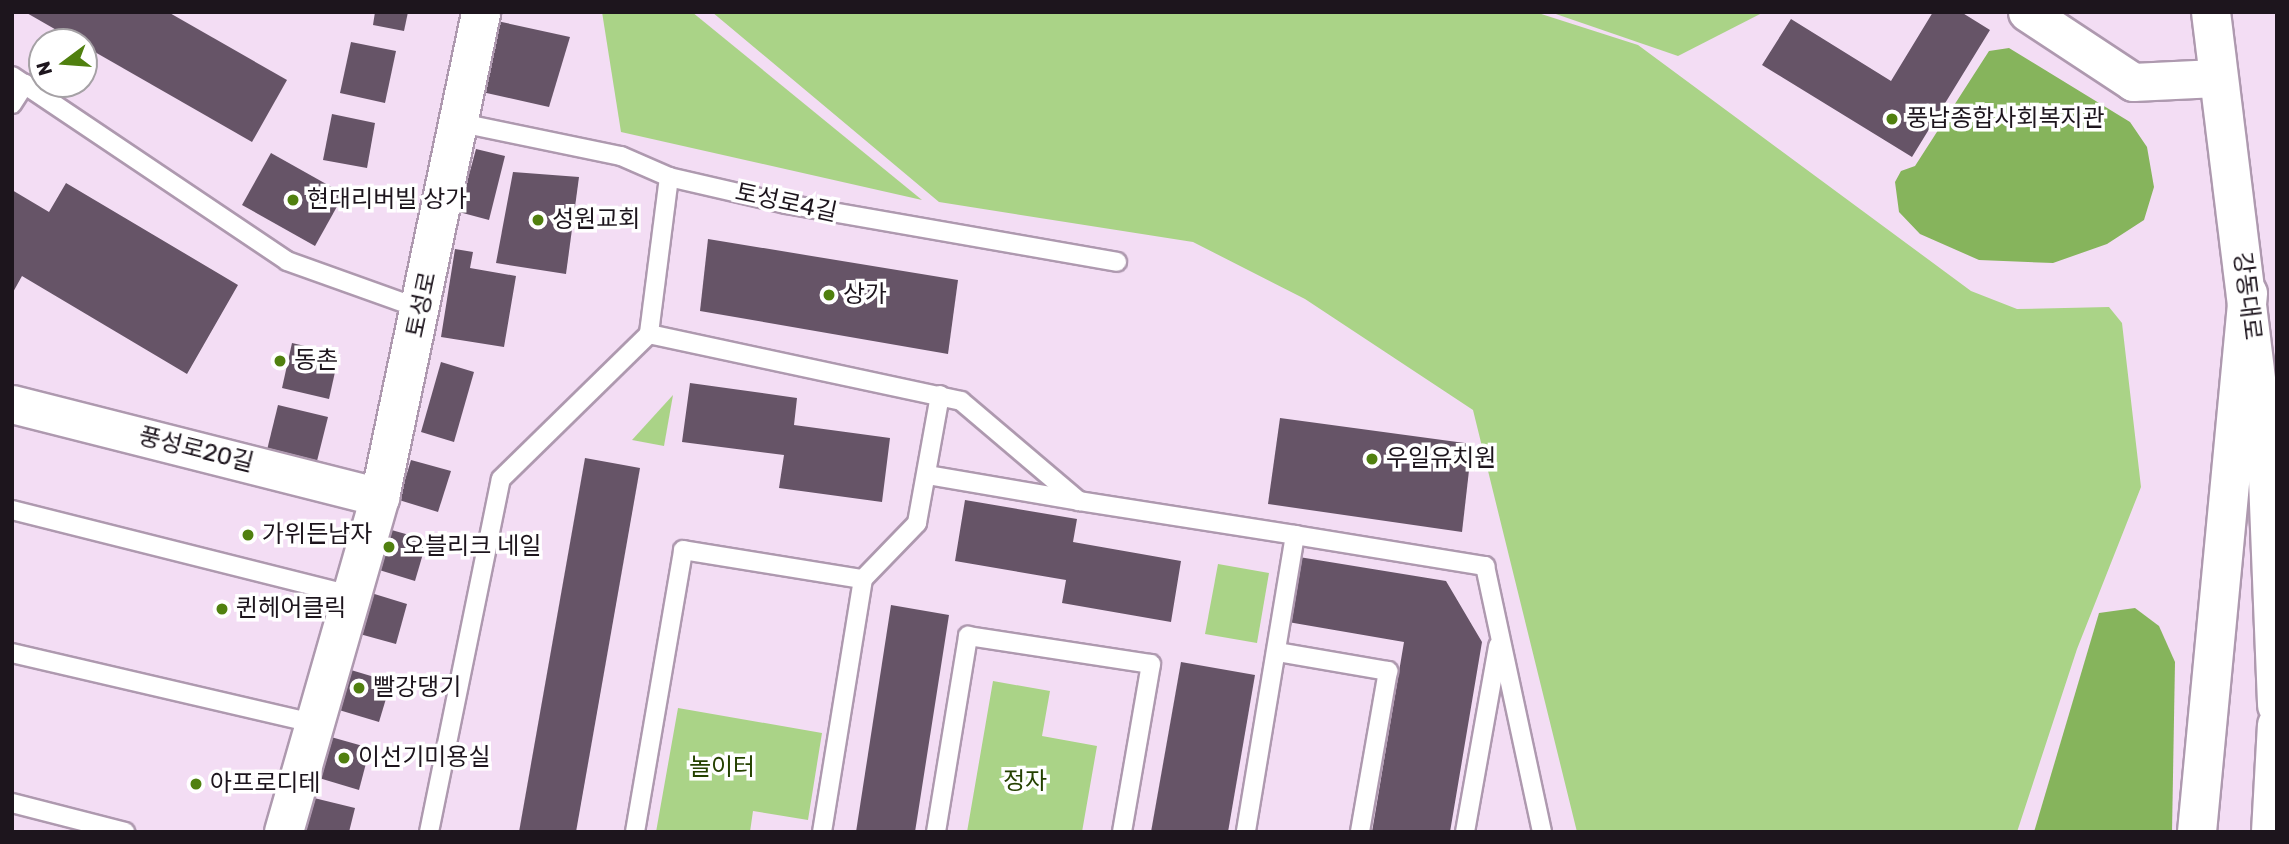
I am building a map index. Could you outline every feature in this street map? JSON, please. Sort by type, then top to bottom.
[{"type":"main road","name":"토성로","points":[[284,832],[380,496],[461,123],[481,12]]},
{"type":"main road","name":"강동대로","points":[[2211,12],[2216,78],[2248,293],[2268,479],[2277,706]]},
{"type":"main road","points":[[2197,832],[2248,293]]},
{"type":"main road","points":[[2271,832],[2277,725]]},
{"type":"street","points":[[2027,12],[2133,82],[2216,78]]},
{"type":"street","name":"풍성로20길","points":[[12,404],[380,496]]},
{"type":"lane","points":[[12,104],[19,80],[287,261],[421,309]]},
{"type":"lane","name":"토성로4길","points":[[461,123],[621,156],[669,177],[786,204],[1117,261]]},
{"type":"lane","points":[[429,832],[501,479],[649,334],[669,177]]},
{"type":"lane","points":[[649,334],[961,401],[1079,501]]},
{"type":"lane","points":[[822,832],[863,579],[917,523],[940,395]]},
{"type":"lane","points":[[927,475],[1485,566],[1542,832]]},
{"type":"lane","points":[[12,510],[350,596]]},
{"type":"lane","points":[[1246,832],[1296,535]]},
{"type":"lane","points":[[635,832],[683,550],[863,579]]},
{"type":"lane","points":[[936,832],[968,636],[1151,664],[1122,832]]},
{"type":"lane","points":[[1465,832],[1499,638]]},
{"type":"lane","points":[[1277,652],[1388,671],[1360,832]]},
{"type":"lane","points":[[12,653],[316,724]]},
{"type":"lane","points":[[12,803],[125,832]]},
{"type":"green space","points":[[602,12],[692,12],[922,200],[621,132]]},
{"type":"green space","points":[[712,12],[1535,12],[1638,45],[1971,291],[2017,309],[2109,307],[2122,323],[2141,487],[2077,649],[2017,832],[1577,832],[1473,410],[1305,299],[1193,242],[939,202]]},
{"type":"green space","points":[[1550,12],[1764,12],[1678,56]]},
{"type":"green space","points":[[2009,48],[2130,122],[2147,147],[2154,187],[2144,220],[2107,244],[2053,263],[1979,260],[1920,234],[1899,212],[1895,182],[1901,171],[1915,166],[1989,51]]},
{"type":"green space","points":[[673,395],[664,446],[632,440]]},
{"type":"green space","points":[[1218,564],[1269,573],[1257,643],[1205,634]]},
{"type":"green space","points":[[2135,608],[2159,626],[2175,662],[2172,832],[2034,832],[2099,613]]},
{"type":"green space","name":"정자","points":[[993,681],[1050,691],[1042,736],[1097,746],[1082,832],[967,832]]},
{"type":"green space","name":"놀이터","points":[[678,708],[822,733],[808,820],[753,811],[750,832],[656,832]]},
{"type":"building","points":[[25,12],[168,12],[287,80],[252,142],[98,54],[98,28],[53,28]]},
{"type":"building","points":[[375,12],[408,12],[404,31],[373,25]]},
{"type":"building","name":"풍납종합사회복지관","points":[[1933,12],[1961,12],[1990,30],[1912,157],[1762,65],[1791,19],[1891,81]]},
{"type":"building","points":[[497,21],[570,37],[549,107],[482,92]]},
{"type":"building","points":[[351,42],[396,51],[385,103],[340,93]]},
{"type":"building","points":[[332,114],[375,123],[367,168],[323,160]]},
{"type":"building","points":[[476,149],[505,156],[489,220],[459,212]]},
{"type":"building","name":"현대리버빌 상가","points":[[271,153],[344,194],[315,246],[242,205]]},
{"type":"building","name":"성원교회","points":[[513,172],[579,177],[566,274],[496,263]]},
{"type":"building","points":[[66,183],[238,285],[187,374],[22,276],[12,294],[12,190],[49,212]]},
{"type":"building","name":"상가","points":[[708,239],[958,280],[948,354],[700,311]]},
{"type":"building","points":[[455,249],[473,252],[470,268],[516,276],[504,347],[441,337]]},
{"type":"building","points":[[292,343],[339,354],[329,399],[282,388]]},
{"type":"building","points":[[441,362],[474,372],[454,442],[421,432]]},
{"type":"building","points":[[690,383],[797,398],[794,425],[890,438],[882,502],[779,488],[784,455],[682,442]]},
{"type":"building","points":[[278,405],[328,417],[317,461],[267,450]]},
{"type":"building","name":"우일유치원","points":[[1280,418],[1472,444],[1462,532],[1268,504]]},
{"type":"building","points":[[585,458],[640,468],[576,832],[519,832]]},
{"type":"building","points":[[411,460],[451,471],[438,512],[399,500]]},
{"type":"building","points":[[965,500],[1077,519],[1073,542],[1181,561],[1171,622],[1062,603],[1066,580],[955,561]]},
{"type":"building","points":[[388,529],[427,540],[415,581],[376,569]]},
{"type":"building","points":[[1299,557],[1446,581],[1482,642],[1450,832],[1372,832],[1404,642],[1288,622]]},
{"type":"building","points":[[368,592],[407,604],[396,644],[356,633]]},
{"type":"building","points":[[891,605],[949,615],[915,832],[856,832]]},
{"type":"building","points":[[1181,662],[1255,675],[1228,832],[1151,832]]},
{"type":"building","points":[[351,670],[391,682],[379,722],[339,710]]},
{"type":"building","points":[[331,737],[370,748],[359,790],[319,778]]},
{"type":"building","points":[[314,798],[355,808],[349,832],[305,832]]},
{"type":"place","name":"풍납종합사회복지관","points":[[1892,119]]},
{"type":"place","name":"현대리버빌 상가","points":[[293,200]]},
{"type":"place","name":"성원교회","points":[[538,220]]},
{"type":"place","name":"상가","points":[[829,295]]},
{"type":"place","name":"동촌","points":[[280,361]]},
{"type":"place","name":"우일유치원","points":[[1372,459]]},
{"type":"place","name":"가위든남자","points":[[248,535]]},
{"type":"place","name":"오블리크 네일","points":[[389,547]]},
{"type":"place","name":"퀸헤어클릭","points":[[222,609]]},
{"type":"place","name":"빨강댕기","points":[[359,688]]},
{"type":"place","name":"이선기미용실","points":[[344,758]]},
{"type":"place","name":"아프로디테","points":[[196,784]]}]
